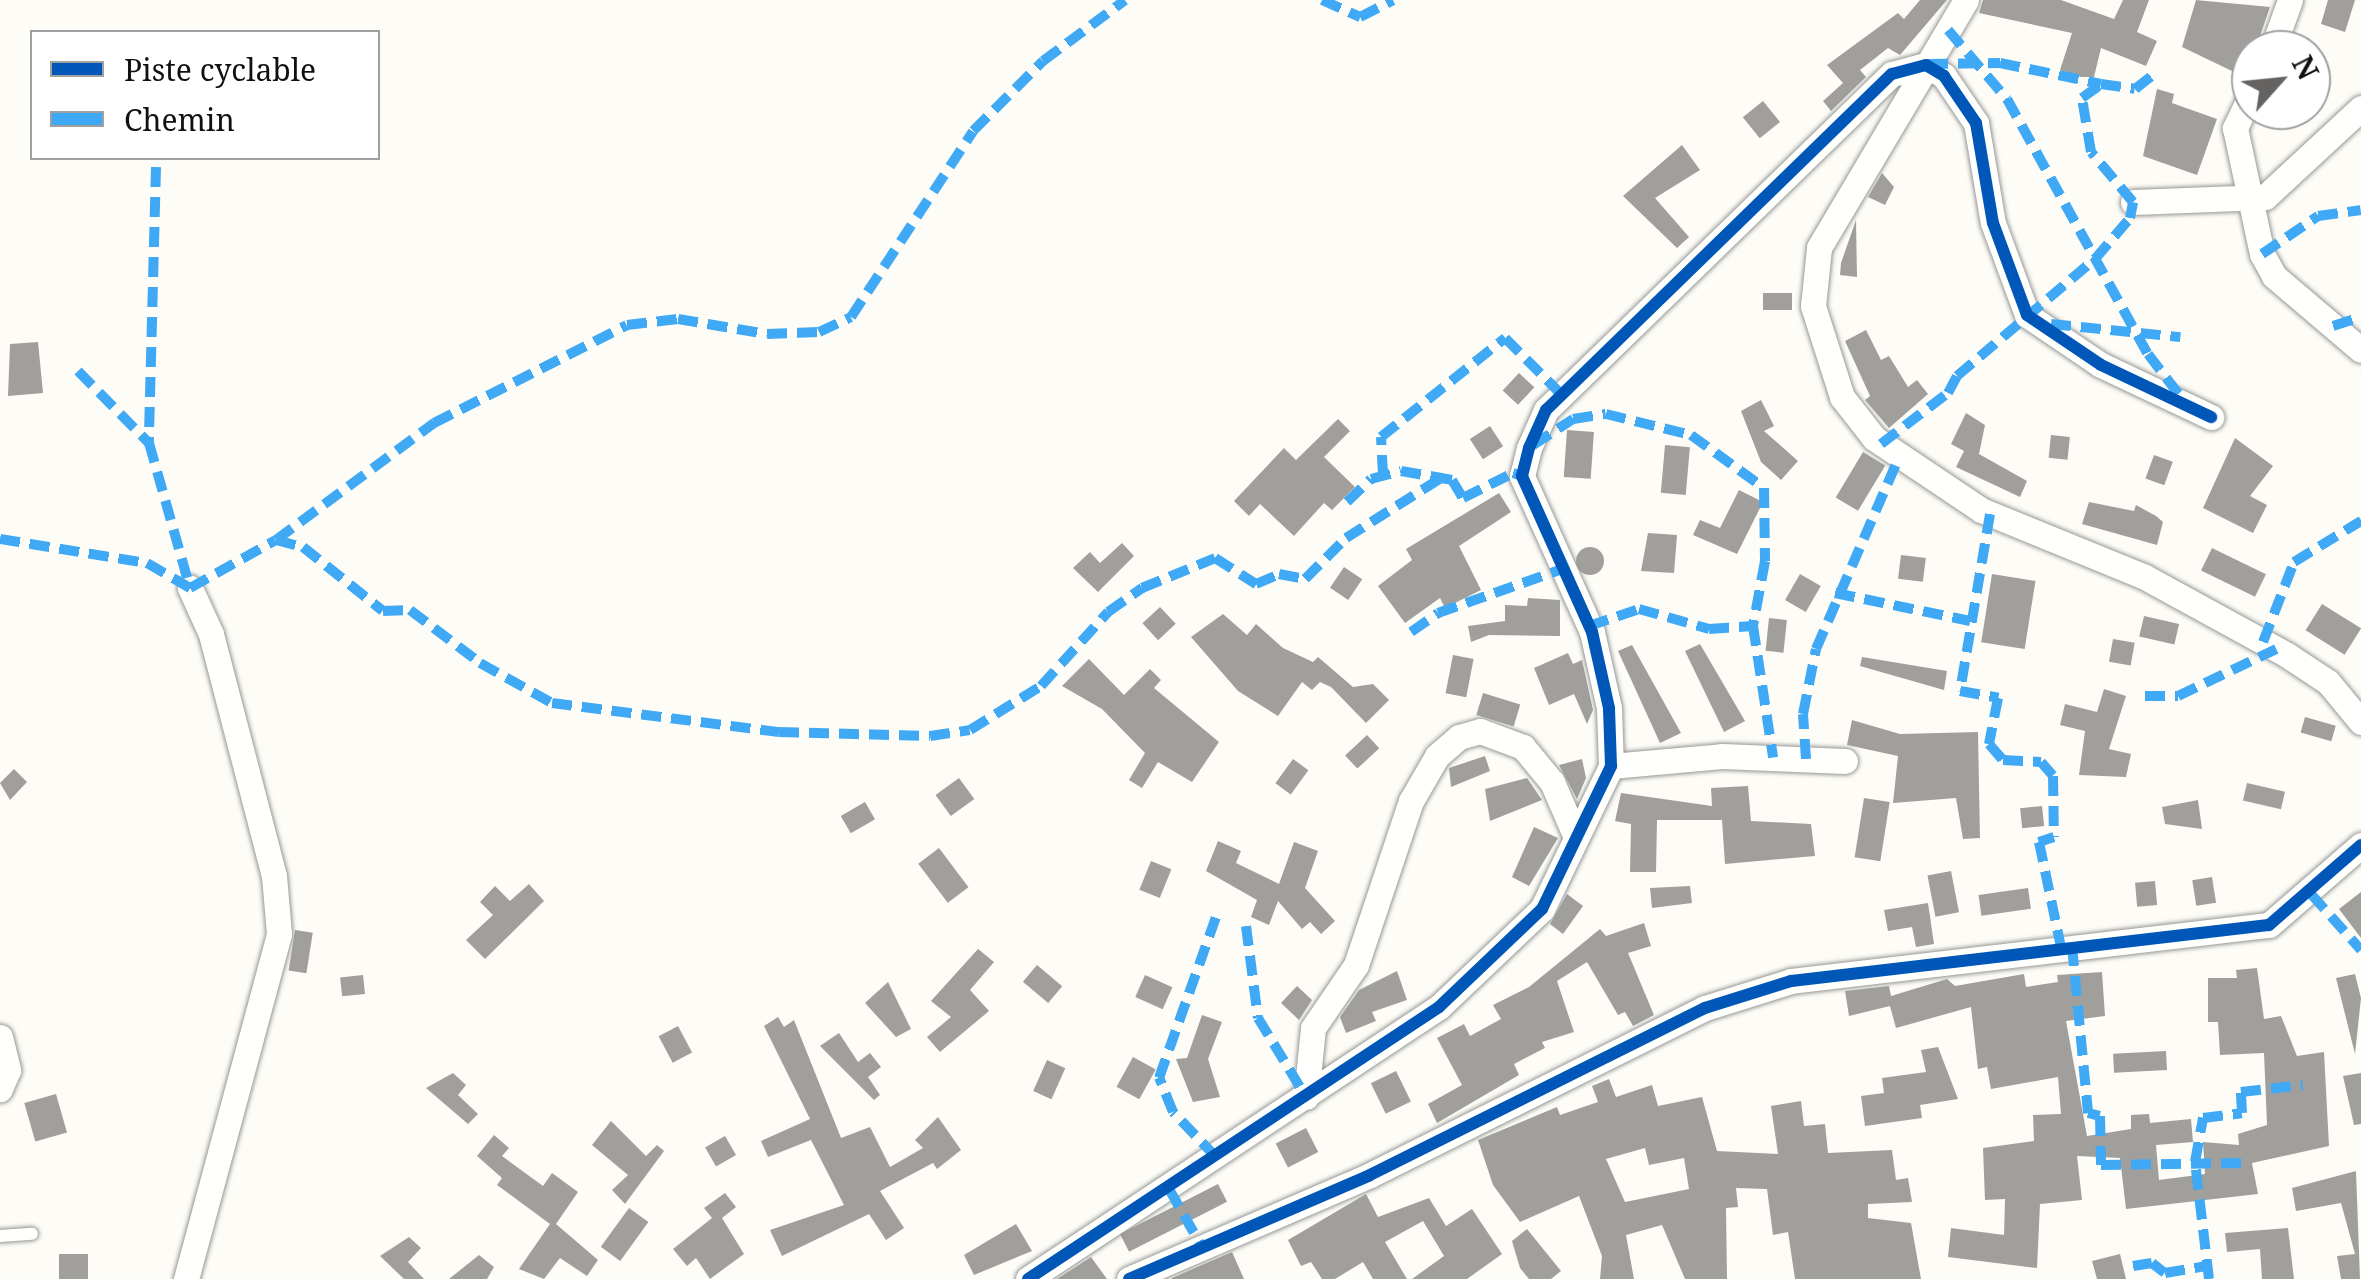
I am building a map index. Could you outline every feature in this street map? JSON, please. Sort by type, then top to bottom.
[{"type":"street","points":[[1966,0],[1819,248],[1814,306],[1842,397],[1881,444],[1980,510],[2143,576],[2288,655],[2328,682],[2361,722]]},
{"type":"street","points":[[2279,30],[2290,0]]},
{"type":"street","points":[[1926,64],[1944,76],[1976,124],[1992,223],[2027,315],[2101,365],[2211,417]]},
{"type":"street","points":[[1028,1279],[1439,1008],[1516,939],[1542,909],[1611,766],[1609,708],[1592,632],[1522,476],[1546,410],[1892,74],[1926,64]]},
{"type":"street","points":[[2133,202],[2244,202],[2265,197],[2300,170],[2361,108]]},
{"type":"street","points":[[2234,130],[2244,202],[2274,276],[2361,350]]},
{"type":"street","points":[[186,1279],[279,934],[274,876],[226,690],[190,588]]},
{"type":"street","points":[[1306,1096],[1313,1028],[1356,966],[1412,801],[1437,756],[1459,736],[1480,732],[1523,747],[1552,782],[1575,835]]},
{"type":"street","points":[[1611,766],[1722,756],[1845,761]]},
{"type":"street","points":[[1129,1279],[1370,1174],[1705,1008],[1791,981],[2270,925],[2361,845]]},
{"type":"street","points":[[0,1037],[8,1070],[0,1089]]},
{"type":"lane","points":[[0,1236],[32,1234]]},
{"type":"building","points":[[1920,0],[1947,0],[1900,55],[1888,48],[1860,70],[1866,77],[1831,111],[1823,101],[1843,83],[1827,65],[1898,13],[1904,19]]},
{"type":"building","points":[[1983,0],[2061,0],[2114,19],[2123,0],[2149,0],[2137,32],[2157,41],[2146,66],[2101,48],[2094,77],[2081,77],[2060,70],[2072,33],[1979,13]]},
{"type":"building","points":[[2196,0],[2270,7],[2262,30],[2231,30],[2231,71],[2182,47]]},
{"type":"building","points":[[2328,0],[2355,0],[2345,32],[2321,24]]},
{"type":"building","points":[[2157,89],[2174,94],[2172,103],[2217,119],[2197,175],[2143,156]]},
{"type":"building","points":[[1763,101],[1780,122],[1760,138],[1743,117]]},
{"type":"building","points":[[1682,145],[1700,170],[1655,198],[1689,237],[1677,248],[1623,196]]},
{"type":"building","points":[[1882,173],[1894,187],[1885,205],[1868,197]]},
{"type":"building","points":[[1856,220],[1857,277],[1840,275],[1841,263]]},
{"type":"building","points":[[1763,293],[1792,293],[1792,310],[1763,310]]},
{"type":"building","points":[[1866,330],[1881,360],[1889,356],[1908,387],[1917,380],[1928,394],[1889,428],[1865,400],[1870,396],[1845,341]]},
{"type":"building","points":[[38,342],[43,393],[8,396],[10,344]]},
{"type":"building","points":[[1519,373],[1534,387],[1518,405],[1503,391]]},
{"type":"building","points":[[1761,400],[1774,426],[1764,431],[1798,461],[1781,480],[1761,462],[1741,411]]},
{"type":"building","points":[[1966,413],[1985,425],[1979,454],[2027,481],[2020,497],[1956,467],[1964,451],[1951,444]]},
{"type":"building","points":[[1338,419],[1350,431],[1324,457],[1355,487],[1332,510],[1324,503],[1294,536],[1260,504],[1249,516],[1234,501],[1284,448],[1296,460]]},
{"type":"building","points":[[1490,426],[1503,446],[1483,459],[1470,439]]},
{"type":"building","points":[[1567,430],[1594,432],[1591,479],[1564,477]]},
{"type":"building","points":[[2051,435],[2070,437],[2067,460],[2049,458]]},
{"type":"building","points":[[2235,438],[2273,466],[2250,496],[2267,505],[2253,533],[2203,508]]},
{"type":"building","points":[[1665,445],[1690,447],[1686,495],[1661,493]]},
{"type":"building","points":[[1863,452],[1885,465],[1858,511],[1836,497]]},
{"type":"building","points":[[2154,455],[2173,462],[2164,485],[2145,478]]},
{"type":"building","points":[[1739,490],[1763,502],[1737,554],[1693,535],[1700,520],[1720,528]]},
{"type":"building","points":[[1499,493],[1511,512],[1459,546],[1481,590],[1445,608],[1440,598],[1405,623],[1378,586],[1412,560],[1406,549]]},
{"type":"building","points":[[2089,502],[2134,511],[2136,505],[2156,516],[2163,522],[2157,545],[2082,524]]},
{"type":"building","points":[[1648,533],[1677,535],[1674,573],[1641,571]]},
{"type":"building","points":[[1122,543],[1134,556],[1098,592],[1073,568],[1090,552],[1100,563]]},
{"type":"building","points":[[1590,547],[1600,551],[1604,561],[1600,571],[1590,575],[1580,571],[1576,561],[1580,551]]},
{"type":"building","points":[[2212,548],[2266,574],[2255,597],[2201,570]]},
{"type":"building","points":[[1901,555],[1926,558],[1923,582],[1898,579]]},
{"type":"building","points":[[1344,567],[1362,579],[1348,600],[1330,588]]},
{"type":"building","points":[[1800,574],[1821,586],[1806,612],[1785,600]]},
{"type":"building","points":[[1992,574],[2035,581],[2025,649],[1981,642]]},
{"type":"building","points":[[1528,598],[1560,600],[1560,636],[1489,635],[1471,642],[1468,626],[1505,621],[1505,605],[1527,606]]},
{"type":"building","points":[[2322,604],[2361,628],[2345,655],[2306,630]]},
{"type":"building","points":[[1160,607],[1176,624],[1158,640],[1142,623]]},
{"type":"building","points":[[1223,614],[1247,635],[1256,624],[1283,648],[1313,662],[1318,657],[1353,687],[1373,684],[1389,700],[1366,723],[1331,687],[1320,682],[1312,690],[1302,682],[1278,716],[1238,691],[1191,637]]},
{"type":"building","points":[[2144,616],[2179,624],[2174,645],[2139,636]]},
{"type":"building","points":[[1769,618],[1787,620],[1783,653],[1766,651]]},
{"type":"building","points":[[2113,639],[2135,643],[2131,665],[2109,662]]},
{"type":"building","points":[[1700,644],[1745,721],[1724,732],[1685,651]]},
{"type":"building","points":[[1632,645],[1681,733],[1660,743],[1618,651]]},
{"type":"building","points":[[1568,653],[1573,664],[1582,660],[1593,710],[1587,724],[1574,694],[1549,705],[1534,668]]},
{"type":"building","points":[[1453,655],[1474,659],[1466,697],[1446,693]]},
{"type":"building","points":[[1862,657],[1947,671],[1944,690],[1860,666]]},
{"type":"building","points":[[1089,659],[1124,695],[1150,669],[1161,680],[1154,688],[1219,742],[1192,782],[1158,762],[1142,788],[1129,780],[1145,753],[1102,709],[1062,686]]},
{"type":"building","points":[[2104,689],[2126,696],[2109,749],[2131,754],[2126,777],[2079,775],[2085,731],[2060,725],[2065,704],[2097,712]]},
{"type":"building","points":[[1483,693],[1520,704],[1514,726],[1476,715]]},
{"type":"building","points":[[2305,717],[2336,726],[2331,741],[2301,732]]},
{"type":"building","points":[[1852,720],[1900,734],[1978,732],[1980,838],[1963,839],[1956,798],[1893,803],[1898,756],[1847,745]]},
{"type":"building","points":[[1367,735],[1379,748],[1357,769],[1345,755]]},
{"type":"building","points":[[1485,756],[1490,771],[1451,787],[1449,768]]},
{"type":"building","points":[[1293,759],[1308,770],[1291,794],[1275,783]]},
{"type":"building","points":[[1582,759],[1586,778],[1577,799],[1559,765]]},
{"type":"building","points":[[14,769],[27,782],[10,800],[0,783]]},
{"type":"building","points":[[959,778],[974,799],[951,816],[936,795]]},
{"type":"building","points":[[1527,778],[1542,800],[1490,821],[1485,789]]},
{"type":"building","points":[[2247,783],[2285,792],[2281,809],[2243,801]]},
{"type":"building","points":[[1748,786],[1751,821],[1811,824],[1815,856],[1725,864],[1722,820],[1657,820],[1656,872],[1630,872],[1631,824],[1615,821],[1621,793],[1712,806],[1711,788]]},
{"type":"building","points":[[1864,798],[1890,802],[1880,861],[1855,857]]},
{"type":"building","points":[[2198,800],[2202,829],[2165,824],[2162,807]]},
{"type":"building","points":[[865,802],[875,819],[851,833],[841,816]]},
{"type":"building","points":[[2042,806],[2044,826],[2022,828],[2020,808]]},
{"type":"building","points":[[1534,827],[1558,838],[1529,886],[1512,877]]},
{"type":"building","points":[[1218,841],[1241,851],[1236,863],[1279,884],[1294,842],[1318,851],[1305,888],[1335,921],[1321,934],[1310,922],[1302,929],[1278,901],[1269,925],[1251,917],[1257,900],[1206,871]]},
{"type":"building","points":[[939,848],[968,887],[948,903],[918,864]]},
{"type":"building","points":[[1151,861],[1171,869],[1160,898],[1139,890]]},
{"type":"building","points":[[1951,871],[1959,912],[1935,917],[1927,876]]},
{"type":"building","points":[[2212,877],[2216,903],[2196,906],[2192,880]]},
{"type":"building","points":[[2155,881],[2157,905],[2137,907],[2135,883]]},
{"type":"building","points":[[529,884],[544,901],[485,959],[466,940],[493,915],[480,902],[495,886],[510,901]]},
{"type":"building","points":[[1690,886],[1692,903],[1652,908],[1650,888]]},
{"type":"building","points":[[2028,888],[2031,909],[1981,916],[1978,895]]},
{"type":"building","points":[[2361,892],[2361,938],[2339,909]]},
{"type":"building","points":[[1567,894],[1583,906],[1563,934],[1550,924]]},
{"type":"building","points":[[1928,903],[1934,944],[1916,947],[1912,927],[1888,931],[1884,910]]},
{"type":"building","points":[[1644,923],[1651,946],[1628,953],[1654,1015],[1633,1026],[1625,1012],[1618,1015],[1587,962],[1557,981],[1574,1032],[1542,1042],[1545,1048],[1514,1064],[1519,1075],[1437,1123],[1428,1104],[1462,1085],[1437,1038],[1464,1024],[1470,1036],[1501,1019],[1493,1005],[1529,987],[1600,929],[1606,936]]},
{"type":"building","points":[[295,930],[313,933],[306,973],[289,970]]},
{"type":"building","points":[[978,949],[994,962],[970,990],[989,1011],[940,1052],[927,1037],[951,1017],[931,1001]]},
{"type":"building","points":[[1037,965],[1062,986],[1048,1003],[1023,982]]},
{"type":"building","points":[[2257,968],[2264,1019],[2281,1016],[2297,1056],[2324,1052],[2329,1146],[2252,1163],[2258,1194],[2126,1209],[2120,1158],[2077,1156],[2082,1200],[2040,1204],[2037,1268],[1948,1257],[1951,1228],[2004,1235],[2005,1199],[1985,1200],[1983,1148],[2034,1141],[2033,1115],[2061,1114],[2058,1077],[1991,1089],[1987,1067],[1978,1069],[1971,1007],[1896,1028],[1890,1006],[1849,1016],[1845,991],[1889,986],[1891,996],[1947,979],[1955,986],[2024,974],[2026,987],[2058,982],[2057,975],[2102,972],[2105,1016],[2066,1021],[2087,1136],[2131,1129],[2131,1115],[2149,1114],[2150,1123],[2191,1119],[2193,1142],[2156,1145],[2159,1180],[2205,1174],[2203,1142],[2239,1145],[2238,1134],[2267,1125],[2264,1053],[2220,1055],[2218,1022],[2208,1022],[2208,978],[2237,978],[2236,970]]},
{"type":"building","points":[[1397,971],[1407,1000],[1372,1012],[1376,1021],[1346,1033],[1340,1017],[1359,990]]},
{"type":"building","points":[[2355,974],[2361,998],[2355,1054],[2336,978]]},
{"type":"building","points":[[363,975],[365,994],[342,996],[340,977]]},
{"type":"building","points":[[1145,975],[1172,987],[1163,1009],[1135,997]]},
{"type":"building","points":[[888,982],[911,1029],[896,1037],[865,1003]]},
{"type":"building","points":[[1297,986],[1312,1000],[1299,1020],[1281,1003]]},
{"type":"building","points":[[1202,1015],[1222,1022],[1208,1059],[1220,1097],[1193,1102],[1176,1059],[1187,1058]]},
{"type":"building","points":[[778,1017],[784,1027],[794,1020],[841,1138],[870,1127],[890,1167],[923,1148],[915,1140],[938,1117],[961,1150],[937,1169],[933,1163],[880,1191],[904,1228],[886,1240],[869,1214],[782,1256],[770,1230],[844,1205],[811,1140],[768,1157],[761,1141],[810,1119],[764,1026]]},
{"type":"building","points":[[678,1026],[692,1052],[673,1063],[659,1036]]},
{"type":"building","points":[[839,1033],[858,1062],[870,1053],[881,1067],[868,1077],[880,1095],[874,1100],[820,1046]]},
{"type":"building","points":[[1938,1047],[1958,1099],[1920,1105],[1922,1118],[1865,1126],[1861,1096],[1884,1093],[1882,1078],[1926,1072],[1921,1050]]},
{"type":"building","points":[[2166,1051],[2167,1070],[2114,1073],[2113,1054]]},
{"type":"building","points":[[1133,1057],[1156,1070],[1139,1099],[1117,1087]]},
{"type":"building","points":[[1047,1060],[1065,1068],[1051,1099],[1033,1091]]},
{"type":"building","points":[[1396,1071],[1411,1102],[1386,1114],[1371,1083]]},
{"type":"building","points":[[453,1073],[466,1085],[458,1095],[478,1114],[468,1124],[426,1088]]},
{"type":"building","points":[[2361,1073],[2361,1124],[2354,1125],[2343,1076]]},
{"type":"building","points":[[1609,1079],[1616,1097],[1652,1085],[1658,1106],[1702,1097],[1717,1151],[1778,1154],[1771,1106],[1801,1101],[1804,1126],[1825,1124],[1828,1153],[1892,1150],[1896,1180],[1908,1178],[1912,1202],[1868,1204],[1868,1218],[1911,1223],[1921,1279],[1795,1279],[1788,1232],[1773,1235],[1767,1189],[1736,1188],[1738,1207],[1726,1208],[1727,1279],[1685,1279],[1662,1225],[1626,1235],[1634,1279],[1600,1279],[1602,1256],[1579,1196],[1520,1222],[1493,1185],[1478,1140],[1557,1107],[1560,1115],[1598,1102],[1592,1086]],"holes":[[[1645,1148],[1649,1165],[1684,1158],[1689,1189],[1625,1202],[1606,1159]]]},
{"type":"building","points":[[56,1094],[67,1132],[35,1142],[24,1103]]},
{"type":"building","points":[[611,1121],[646,1156],[657,1145],[664,1151],[625,1204],[612,1190],[628,1175],[592,1145]]},
{"type":"building","points":[[1306,1128],[1318,1152],[1288,1167],[1276,1143]]},
{"type":"building","points":[[494,1135],[509,1148],[502,1156],[543,1186],[552,1173],[578,1192],[556,1224],[598,1260],[587,1276],[560,1258],[544,1279],[519,1269],[550,1224],[497,1185],[502,1178],[477,1156]]},
{"type":"building","points":[[725,1136],[736,1155],[716,1167],[705,1148]]},
{"type":"building","points":[[2356,1171],[2360,1279],[2341,1279],[2337,1256],[2355,1254],[2341,1203],[2296,1211],[2292,1188]]},
{"type":"building","points":[[1218,1184],[1227,1202],[1129,1252],[1120,1234]]},
{"type":"building","points":[[725,1193],[736,1207],[722,1218],[744,1254],[710,1279],[696,1258],[687,1266],[673,1249],[712,1218],[704,1208]]},
{"type":"building","points":[[1366,1194],[1378,1217],[1429,1198],[1446,1226],[1472,1209],[1502,1254],[1467,1279],[1412,1279],[1444,1256],[1423,1221],[1385,1242],[1407,1279],[1373,1279],[1363,1262],[1335,1279],[1322,1279],[1311,1262],[1301,1266],[1288,1240]]},
{"type":"building","points":[[629,1208],[648,1222],[620,1261],[601,1247]]},
{"type":"building","points":[[1016,1224],[1032,1251],[974,1275],[964,1255]]},
{"type":"building","points":[[2288,1228],[2294,1279],[2262,1279],[2260,1249],[2227,1252],[2225,1233]]},
{"type":"building","points":[[1527,1229],[1561,1271],[1551,1279],[1529,1279],[1520,1268],[1512,1241]]},
{"type":"building","points":[[409,1237],[421,1248],[408,1262],[424,1279],[404,1279],[380,1256]]},
{"type":"building","points":[[1232,1252],[1244,1279],[1172,1279],[1172,1278]]},
{"type":"building","points":[[59,1254],[88,1254],[88,1279],[59,1279]]},
{"type":"building","points":[[2120,1254],[2126,1279],[2097,1279],[2092,1261]]},
{"type":"building","points":[[479,1255],[494,1267],[487,1279],[449,1279]]},
{"type":"building","points":[[1091,1257],[1107,1279],[1057,1279]]},
{"type":"marked path","points":[[190,588],[276,540],[434,423],[627,325],[678,319],[767,334],[819,332],[851,317],[973,131],[1043,61],[1125,0]]},
{"type":"marked path","points":[[1322,0],[1360,17],[1393,0]]},
{"type":"marked path","points":[[1948,30],[2007,99],[2148,354],[2183,400]]},
{"type":"marked path","points":[[1928,64],[2000,63],[2101,84]]},
{"type":"marked path","points":[[1881,444],[1948,393],[1957,376],[2095,259],[2130,218],[2133,202],[2091,152],[2082,98],[2101,84],[2135,89],[2153,75]]},
{"type":"marked path","points":[[156,167],[149,443],[190,588]]},
{"type":"marked path","points":[[2262,254],[2318,216],[2361,210]]},
{"type":"marked path","points":[[2333,326],[2361,317]]},
{"type":"marked path","points":[[2051,324],[2180,337]]},
{"type":"marked path","points":[[1383,475],[1381,437],[1505,338],[1561,394]]},
{"type":"marked path","points":[[78,371],[149,443]]},
{"type":"marked path","points":[[1533,445],[1573,419],[1606,414],[1691,435],[1764,488],[1765,561],[1753,626],[1773,757]]},
{"type":"marked path","points":[[1806,759],[1803,714],[1816,649],[1899,457]]},
{"type":"marked path","points":[[1347,502],[1371,479],[1401,471],[1441,478]]},
{"type":"marked path","points":[[276,540],[303,547],[383,611],[410,610],[480,663],[552,703],[779,732],[930,736],[970,730],[1041,686],[1108,612],[1142,588],[1215,558],[1256,584],[1279,574],[1305,579],[1346,538],[1441,478],[1452,480],[1463,498],[1513,473],[1522,476]]},
{"type":"marked path","points":[[1990,514],[1960,691],[1998,698],[1989,744],[2003,760],[2041,762],[2053,776],[2054,837],[2039,842],[2061,947]]},
{"type":"marked path","points":[[2263,642],[2294,562],[2361,521]]},
{"type":"marked path","points":[[0,539],[147,563],[190,588]]},
{"type":"marked path","points":[[1411,632],[1438,613],[1565,568]]},
{"type":"marked path","points":[[1835,593],[1970,621]]},
{"type":"marked path","points":[[1589,626],[1639,609],[1709,629],[1753,626]]},
{"type":"marked path","points":[[2145,696],[2178,696],[2276,649]]},
{"type":"marked path","points":[[2311,894],[2361,950]]},
{"type":"marked path","points":[[1216,1157],[1173,1112],[1159,1078],[1218,911]]},
{"type":"marked path","points":[[1246,926],[1258,1018],[1306,1097]]},
{"type":"marked path","points":[[2072,946],[2088,1113],[2100,1116],[2101,1165],[2243,1163]]},
{"type":"marked path","points":[[2209,1279],[2195,1162],[2203,1118],[2242,1113],[2241,1092],[2303,1085]]},
{"type":"marked path","points":[[1169,1189],[1202,1247]]},
{"type":"marked path","points":[[2133,1266],[2152,1263],[2165,1273],[2207,1266]]},
{"type":"cycle path","points":[[1028,1279],[1439,1007],[1542,909],[1611,766],[1609,708],[1592,632],[1522,476],[1529,448],[1546,410],[1892,74],[1926,65],[1944,76],[1976,123],[1993,223],[2027,315],[2101,365],[2211,417]]},
{"type":"cycle path","points":[[1129,1279],[1370,1175],[1705,1008],[1791,981],[2269,925],[2361,845]]}]
